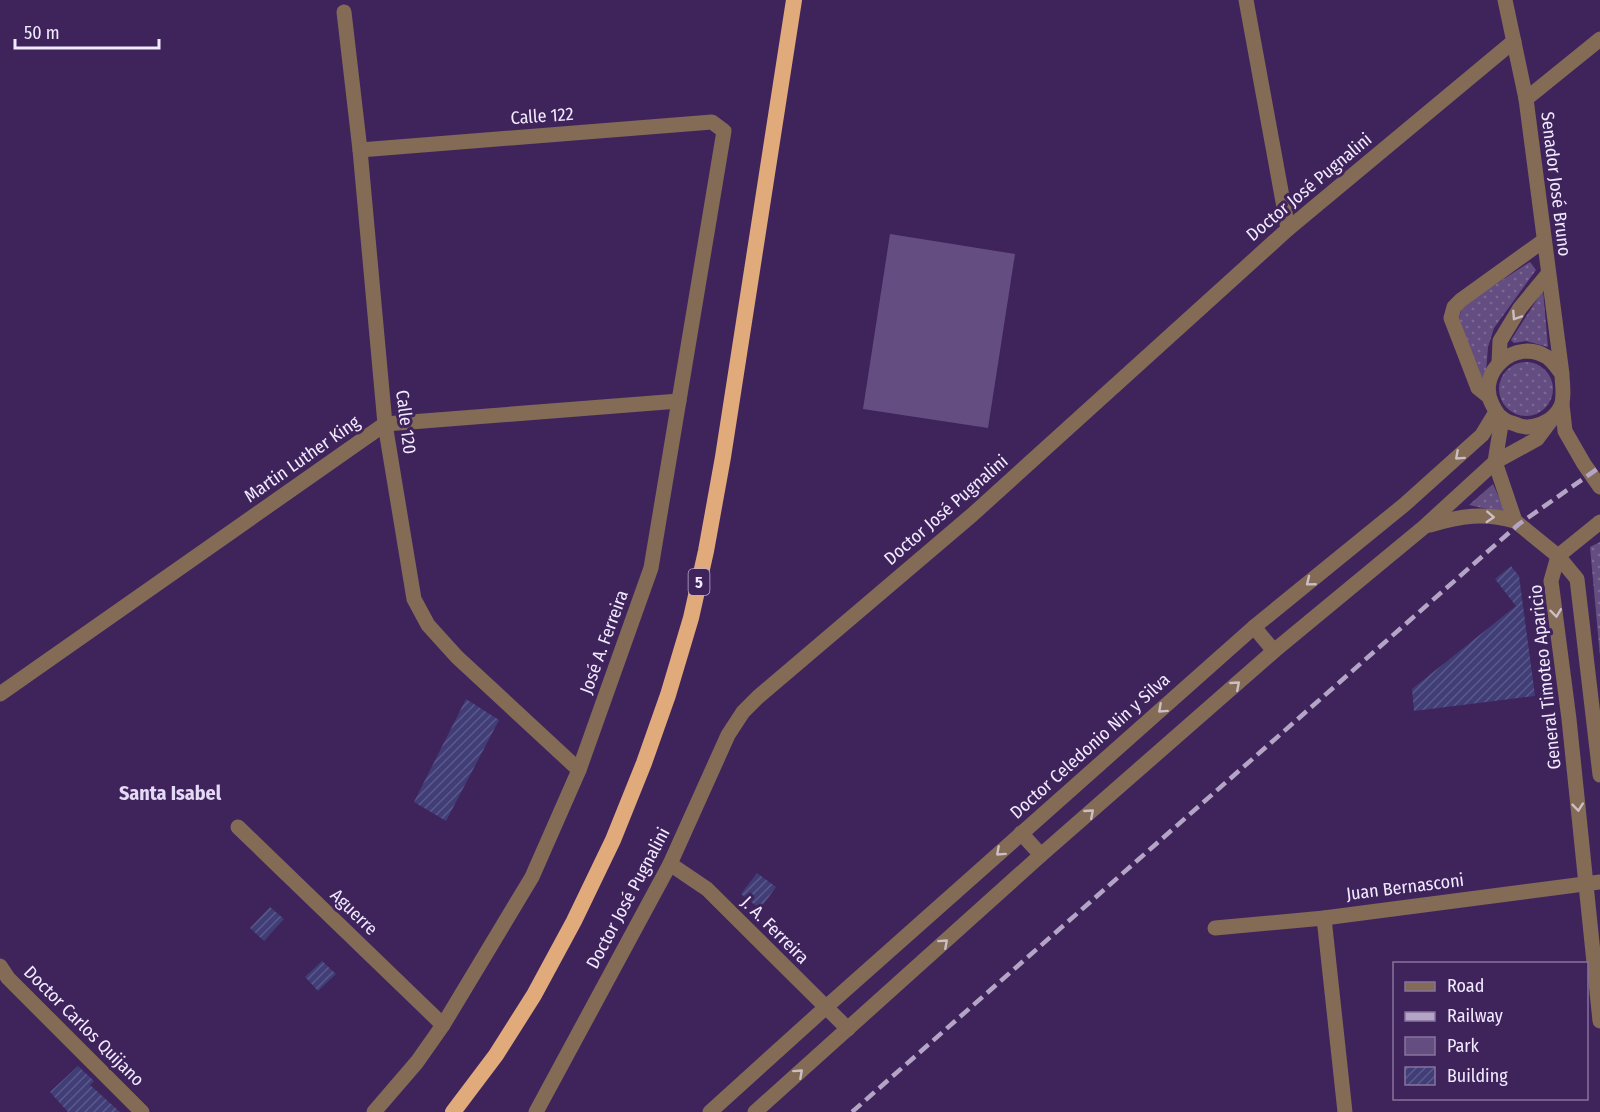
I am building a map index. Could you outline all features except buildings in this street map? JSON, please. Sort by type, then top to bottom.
[{"type":"highway","name":"5","points":[[453,1110],[496,1056],[534,995],[574,921],[613,840],[644,763],[692,618],[723,457],[794,0]]},
{"type":"street","points":[[1246,0],[1288,228]]},
{"type":"street","name":"Senador José Bruno","points":[[1505,0],[1526,99],[1562,374]]},
{"type":"street","name":"Calle 120","points":[[345,12],[385,424],[414,599],[428,625],[457,657],[579,770]]},
{"type":"street","points":[[1526,99],[1600,39]]},
{"type":"street","name":"Doctor José Pugnalini","points":[[536,1112],[670,864],[728,735],[743,712],[972,515],[1288,228],[1514,41]]},
{"type":"street","name":"Calle 122","points":[[360,150],[712,122],[724,130]]},
{"type":"street","name":"José A. Ferreira","points":[[374,1112],[417,1062],[443,1025],[532,877],[579,770],[651,568],[724,130]]},
{"type":"street","points":[[1544,241],[1461,300],[1454,307],[1451,318],[1478,388],[1488,396],[1499,415],[1520,427],[1536,426],[1549,421],[1559,409]]},
{"type":"street","points":[[1488,396],[1491,375],[1498,363],[1500,341],[1520,308],[1548,274]]},
{"type":"street","points":[[1498,363],[1514,353],[1533,351],[1550,358],[1562,374],[1559,409],[1565,431],[1600,487]]},
{"type":"street","name":"Martin Luther King","points":[[0,694],[385,424],[679,401]]},
{"type":"street","points":[[755,1112],[1041,855],[1274,651],[1424,527],[1495,462],[1538,439],[1559,409]]},
{"type":"street","points":[[1499,415],[1495,462],[1515,521]]},
{"type":"street","name":"Doctor Celedonio Nin y Silva","points":[[710,1112],[1254,627],[1404,505],[1482,435],[1499,415]]},
{"type":"street","points":[[1424,527],[1459,516],[1497,516],[1515,521],[1558,556],[1577,579],[1596,702],[1600,775]]},
{"type":"street","points":[[1558,556],[1600,522]]},
{"type":"street","name":"General Timoteo Aparicio","points":[[1558,556],[1551,581],[1593,883],[1600,1021]]},
{"type":"street","points":[[1254,627],[1274,651]]},
{"type":"street","points":[[1569,719],[1596,702]]},
{"type":"street","name":"Aguerre","points":[[238,826],[443,1025]]},
{"type":"street","points":[[1021,833],[1041,855]]},
{"type":"street","name":"J. A. Ferreira","points":[[670,864],[707,889],[848,1029]]},
{"type":"street","name":"Juan Bernasconi","points":[[1215,928],[1324,918],[1593,883]]},
{"type":"street","points":[[1324,918],[1345,1112]]},
{"type":"street","name":"Doctor Carlos Quijano","points":[[0,966],[8,978],[142,1112]]},
{"type":"green space","points":[[890,234],[1015,254],[988,428],[863,409]]},
{"type":"green space","points":[[1530,262],[1536,270],[1494,328],[1488,347],[1485,385],[1482,384],[1459,318],[1462,308]]},
{"type":"green space","points":[[1543,290],[1548,347],[1526,341],[1514,343],[1511,340]]},
{"type":"green space","points":[[1521,362],[1531,362],[1541,366],[1549,374],[1553,389],[1549,404],[1541,412],[1531,416],[1521,416],[1511,412],[1503,404],[1499,394],[1499,384],[1503,374],[1511,366]]},
{"type":"green space","points":[[1493,484],[1506,513],[1469,505]]},
{"type":"green space","points":[[1600,542],[1600,656],[1590,547]]},
{"type":"railway","points":[[852,1112],[1519,524],[1600,467]]},
{"type":"district","name":"Santa Isabel","points":[[170,793]]}]
